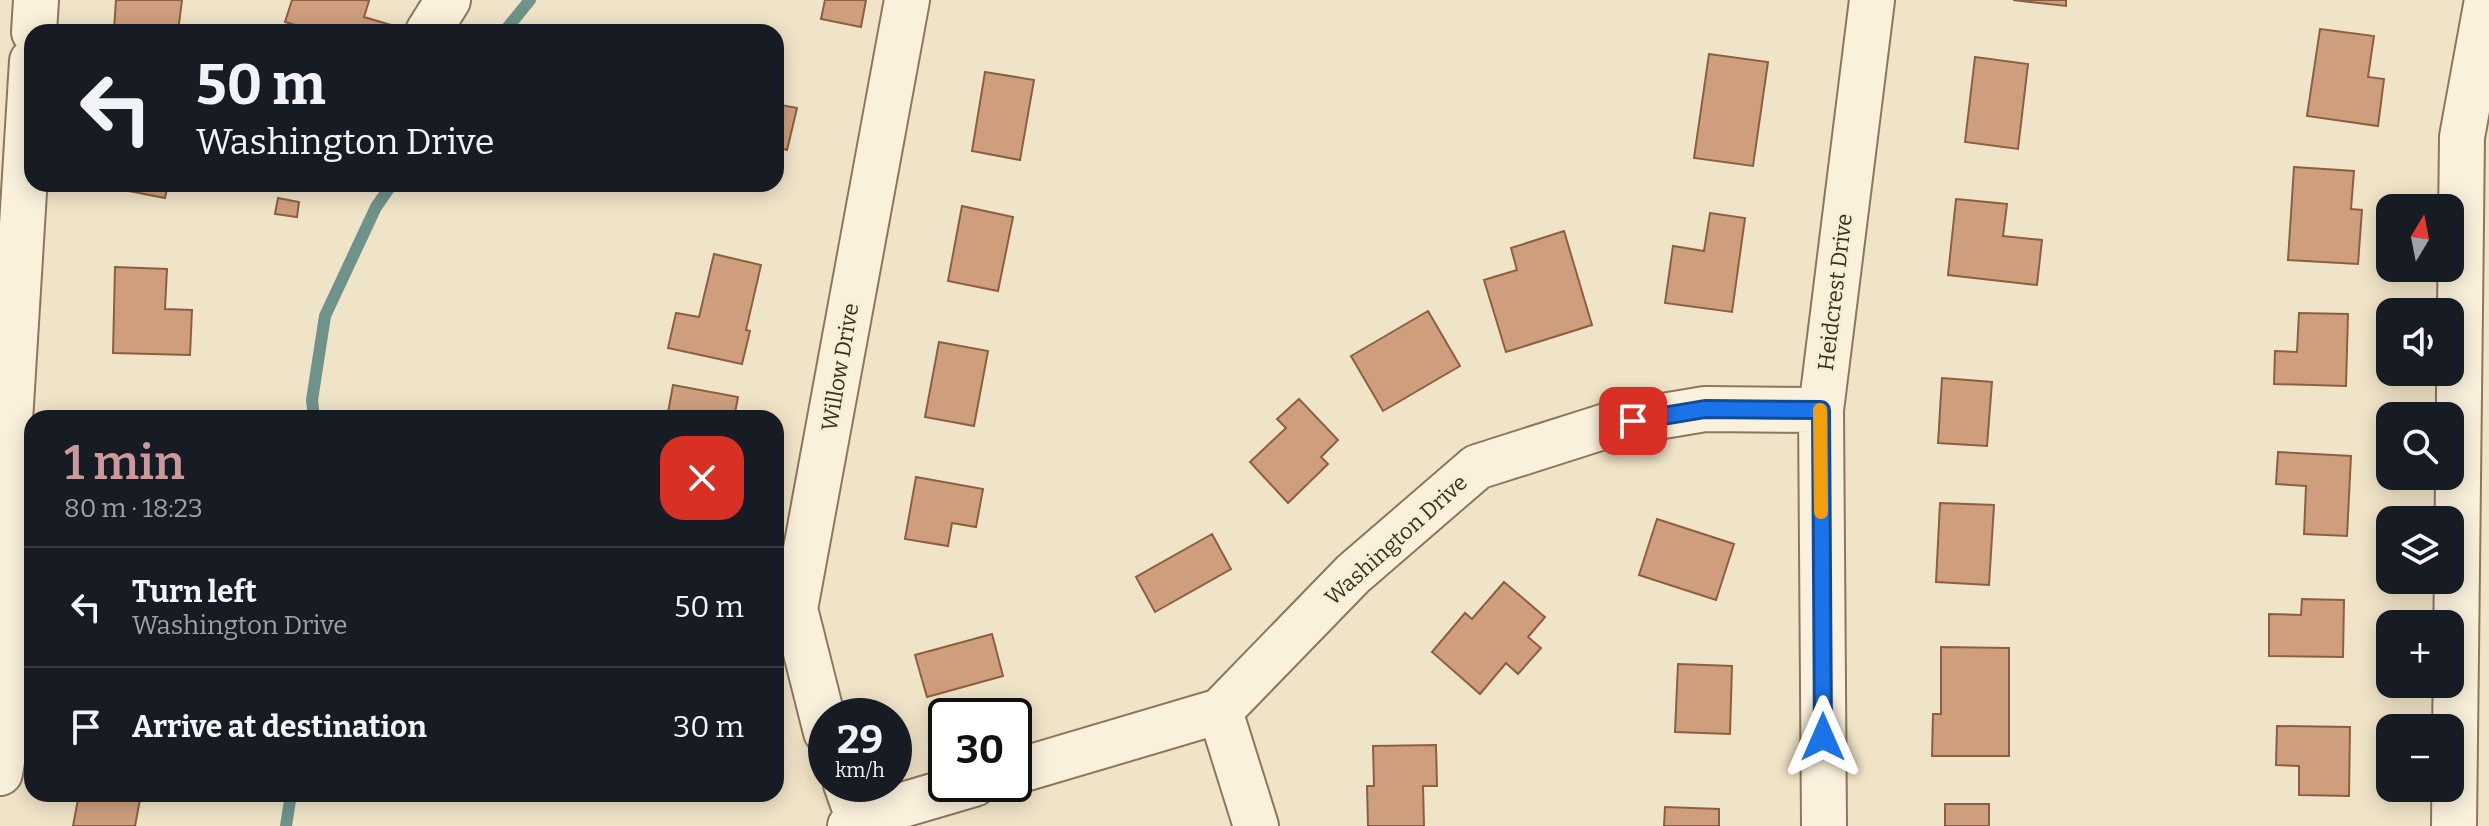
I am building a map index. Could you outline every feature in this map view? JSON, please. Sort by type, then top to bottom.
[{"type":"street","points":[[34,24],[36,0]]},
{"type":"street","points":[[433,24],[448,0]]},
{"type":"street","name":"Willow Drive","points":[[817,698],[795,609],[907,0]]},
{"type":"street","name":"Heidcrest Drive","points":[[1824,826],[1821,410],[1872,0]]},
{"type":"street","points":[[2454,826],[2476,139],[2487,0]]},
{"type":"street","points":[[0,773],[14,691],[10,421],[24,192]]},
{"type":"street","name":"Washington Drive","points":[[1032,767],[1220,711],[1353,574],[1477,467],[1609,425],[1705,409],[1821,410]]},
{"type":"street","points":[[1220,711],[1256,826]]},
{"type":"street","points":[[851,809],[928,793]]},
{"type":"building","points":[[116,0],[182,0],[179,24],[114,24]]},
{"type":"building","points":[[292,0],[365,0],[369,1],[364,17],[388,24],[292,24],[285,22]]},
{"type":"building","points":[[825,0],[866,0],[861,27],[821,19]]},
{"type":"building","points":[[2013,0],[2066,0],[2066,6]]},
{"type":"building","points":[[2320,29],[2374,36],[2368,77],[2384,79],[2378,126],[2307,116]]},
{"type":"building","points":[[1709,54],[1768,62],[1753,166],[1694,158]]},
{"type":"building","points":[[1975,57],[2028,64],[2018,149],[1965,142]]},
{"type":"building","points":[[985,72],[1034,80],[1020,160],[972,151]]},
{"type":"building","points":[[784,106],[797,108],[787,150],[784,149]]},
{"type":"building","points":[[2294,167],[2354,171],[2351,209],[2362,210],[2358,264],[2288,260]]},
{"type":"building","points":[[134,192],[166,192],[165,198]]},
{"type":"building","points":[[278,198],[299,202],[297,217],[275,214]]},
{"type":"building","points":[[1956,199],[2007,204],[2003,236],[2042,240],[2037,285],[1948,275]]},
{"type":"building","points":[[962,206],[1013,217],[998,291],[948,281]]},
{"type":"building","points":[[1710,213],[1745,218],[1732,312],[1665,303],[1673,246],[1704,251]]},
{"type":"building","points":[[1564,231],[1592,325],[1506,352],[1484,280],[1517,270],[1511,248]]},
{"type":"building","points":[[714,254],[761,265],[746,330],[750,331],[742,364],[668,348],[676,313],[699,317]]},
{"type":"building","points":[[115,267],[167,269],[165,309],[192,310],[190,355],[113,353]]},
{"type":"building","points":[[1428,311],[1460,366],[1383,411],[1351,356]]},
{"type":"building","points":[[2299,313],[2348,314],[2346,386],[2274,384],[2275,351],[2297,352]]},
{"type":"building","points":[[939,342],[988,351],[974,426],[925,417]]},
{"type":"building","points":[[1942,378],[1992,382],[1987,446],[1938,443]]},
{"type":"building","points":[[673,385],[738,397],[736,410],[668,410]]},
{"type":"building","points":[[1299,399],[1338,440],[1321,457],[1328,464],[1288,503],[1250,462],[1286,428],[1277,419]]},
{"type":"building","points":[[2278,452],[2351,456],[2347,536],[2304,534],[2306,486],[2276,484]]},
{"type":"building","points":[[916,477],[983,489],[976,527],[952,523],[948,546],[905,539]]},
{"type":"building","points":[[1940,503],[1994,505],[1989,585],[1936,582]]},
{"type":"building","points":[[1657,519],[1734,544],[1716,600],[1639,575]]},
{"type":"building","points":[[1212,534],[1231,569],[1155,612],[1136,577]]},
{"type":"building","points":[[1504,582],[1545,617],[1528,637],[1541,648],[1518,674],[1506,663],[1480,694],[1432,652],[1465,613],[1472,619]]},
{"type":"building","points":[[2302,599],[2344,600],[2343,657],[2269,656],[2269,614],[2301,615]]},
{"type":"building","points":[[992,634],[1003,676],[927,697],[915,655]]},
{"type":"building","points":[[1941,647],[2009,648],[2009,756],[1932,756],[1933,714],[1941,714]]},
{"type":"building","points":[[1678,664],[1732,666],[1730,734],[1675,732]]},
{"type":"building","points":[[2277,726],[2350,727],[2349,796],[2299,795],[2299,766],[2276,765]]},
{"type":"building","points":[[1436,745],[1437,786],[1423,786],[1424,826],[1368,826],[1367,786],[1374,786],[1373,746]]},
{"type":"building","points":[[78,802],[140,802],[135,826],[73,826]]},
{"type":"building","points":[[1945,804],[1989,804],[1989,826],[1945,826]]},
{"type":"building","points":[[1665,807],[1719,809],[1719,826],[1664,826]]},
{"type":"waterway","points":[[510,24],[530,0]]},
{"type":"waterway","points":[[313,410],[325,316],[376,207],[386,192]]},
{"type":"waterway","points":[[286,826],[290,802]]},
{"type":"slow traffic","points":[[1820,410],[1821,512]]},
{"type":"route","points":[[1633,421],[1705,409],[1821,410],[1823,737]]}]
